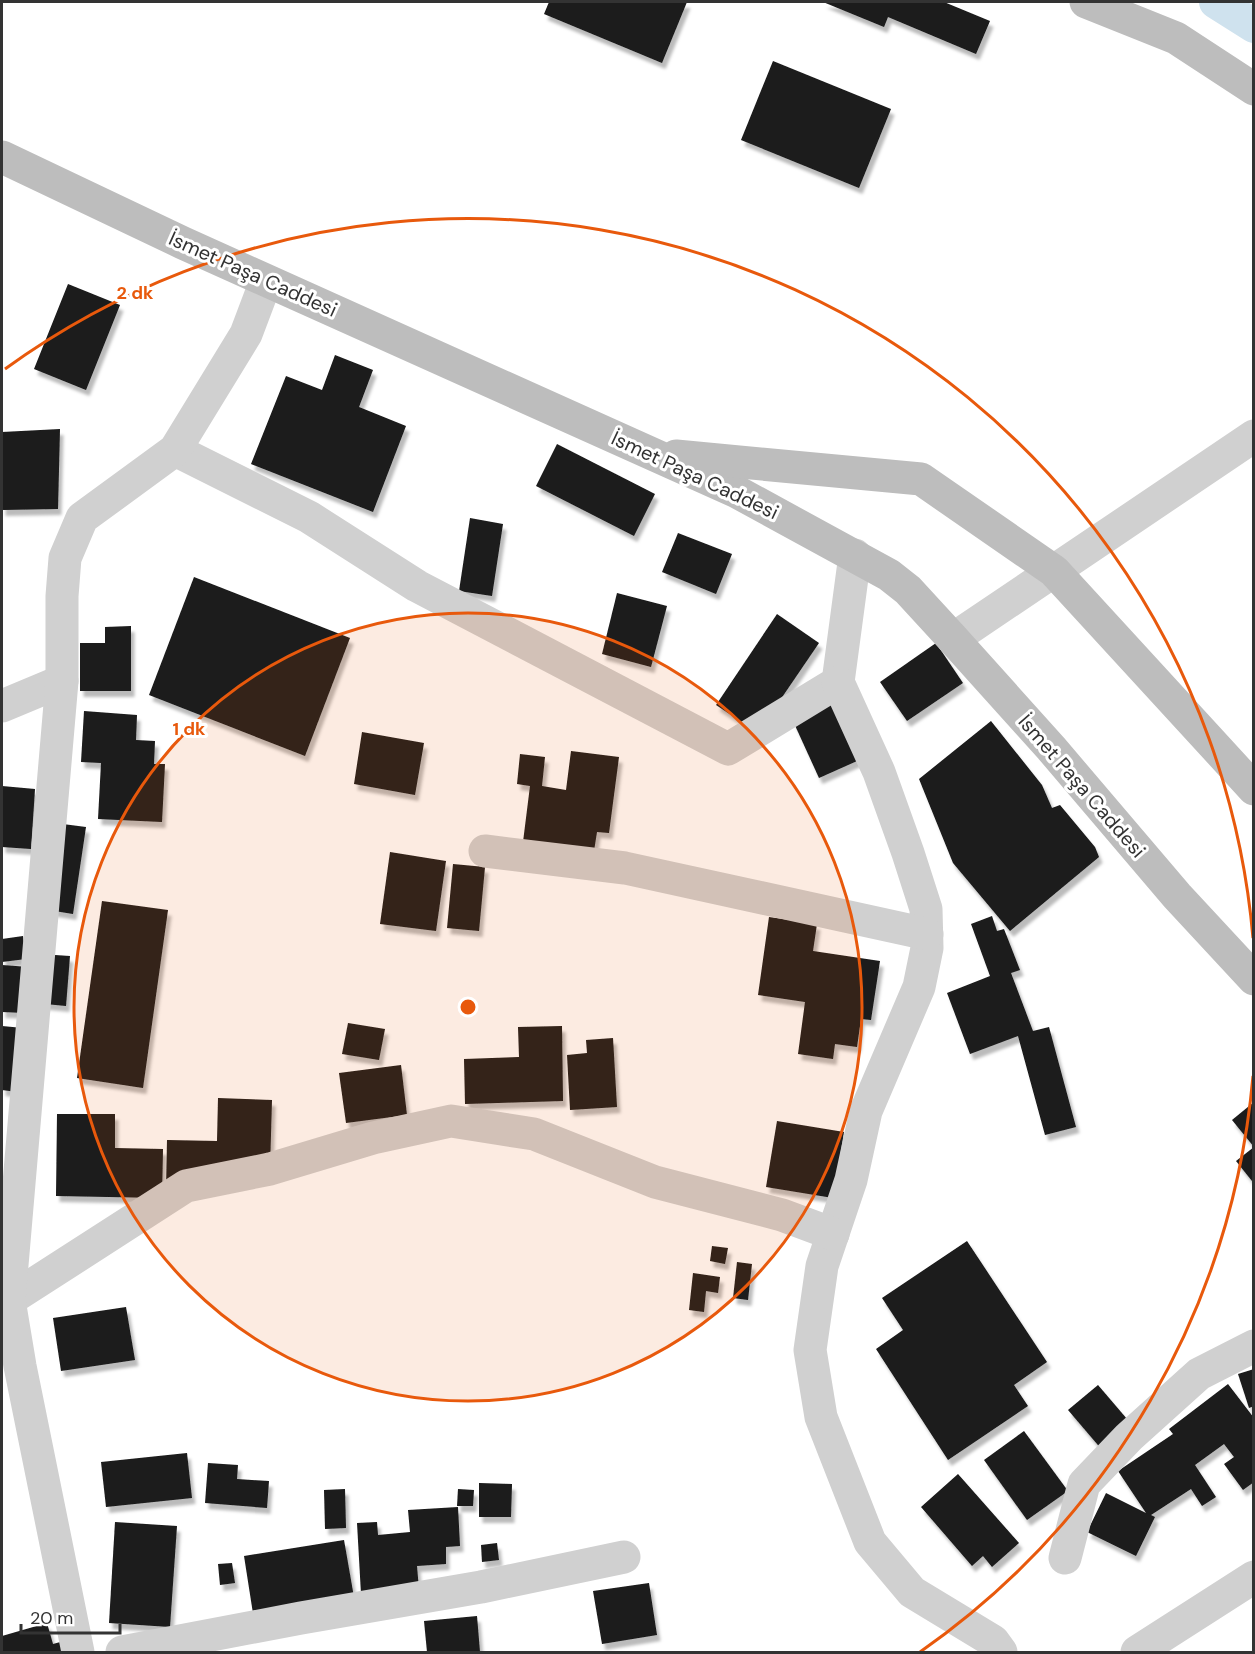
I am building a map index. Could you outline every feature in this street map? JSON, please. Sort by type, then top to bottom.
[{"type":"main road","points":[[1086,2],[1176,38],[1254,89]]},
{"type":"main road","name":"İsmet Paşa Caddesi","points":[[2,158],[172,238],[737,492],[889,575],[908,590],[953,639],[1051,748],[1177,896],[1254,979]]},
{"type":"main road","points":[[650,453],[921,479],[1054,571],[1254,789]]},
{"type":"street","points":[[78,1653],[5,1302],[62,681],[62,596],[65,558],[82,518],[175,450],[246,334],[266,280]]},
{"type":"street","points":[[953,639],[1254,436]]},
{"type":"street","points":[[175,450],[309,517],[417,586],[728,749],[838,682]]},
{"type":"street","points":[[855,555],[838,682],[879,772],[908,854],[926,909],[927,948],[919,987],[866,1111],[851,1180],[822,1266],[810,1350],[821,1418],[870,1542],[912,1592],[993,1641],[1001,1653]]},
{"type":"street","points":[[2,705],[62,681]]},
{"type":"street","points":[[485,851],[625,868],[927,934]]},
{"type":"street","points":[[5,1302],[186,1186],[270,1169],[373,1138],[451,1121],[534,1134],[655,1182],[782,1215],[833,1234]]},
{"type":"street","points":[[1065,1558],[1084,1484],[1129,1437],[1199,1374],[1254,1346]]},
{"type":"street","points":[[122,1653],[301,1618],[481,1587],[624,1557]]},
{"type":"street","points":[[1137,1653],[1254,1577]]},
{"type":"building","points":[[549,2],[687,2],[662,63],[544,14]]},
{"type":"building","points":[[823,2],[944,2],[990,21],[976,54],[888,17],[884,27]]},
{"type":"building","points":[[773,61],[891,109],[859,188],[741,140]]},
{"type":"building","points":[[68,284],[120,305],[86,390],[34,369]]},
{"type":"building","points":[[335,355],[373,370],[359,407],[406,426],[373,512],[251,464],[286,376],[322,390]]},
{"type":"building","points":[[60,429],[58,509],[2,510],[2,432]]},
{"type":"building","points":[[557,444],[655,494],[634,536],[536,486]]},
{"type":"building","points":[[470,518],[503,524],[492,596],[459,591]]},
{"type":"building","points":[[678,533],[732,554],[716,594],[662,572]]},
{"type":"building","points":[[194,577],[350,638],[305,756],[149,695]]},
{"type":"building","points":[[617,593],[667,606],[651,667],[602,654]]},
{"type":"building","points":[[777,614],[819,643],[772,712],[746,725],[716,705]]},
{"type":"building","points":[[131,626],[131,691],[80,691],[80,643],[105,643],[105,627]]},
{"type":"building","points":[[936,643],[963,683],[907,721],[880,682]]},
{"type":"building","points":[[840,700],[866,757],[819,778],[793,721]]},
{"type":"building","points":[[84,711],[137,715],[136,740],[155,741],[154,764],[165,764],[162,822],[98,819],[101,763],[81,762]]},
{"type":"building","points":[[991,721],[1042,785],[1052,808],[1060,805],[1095,847],[1099,857],[1010,931],[953,863],[919,779]]},
{"type":"building","points":[[362,732],[424,743],[415,795],[354,784]]},
{"type":"building","points":[[571,751],[619,757],[609,833],[597,832],[594,851],[523,842],[530,786],[517,784],[520,754],[545,757],[542,786],[566,790]]},
{"type":"building","points":[[2,786],[35,789],[31,849],[2,847]]},
{"type":"building","points":[[55,823],[86,827],[73,914],[42,909]]},
{"type":"building","points":[[390,852],[446,861],[436,931],[380,924]]},
{"type":"building","points":[[453,864],[485,867],[479,931],[447,928]]},
{"type":"building","points":[[102,901],[168,910],[143,1088],[77,1078]]},
{"type":"building","points":[[992,916],[997,931],[1004,929],[1020,970],[1011,973],[1033,1031],[1049,1027],[1076,1127],[1045,1135],[1018,1036],[970,1054],[947,993],[990,976],[971,924]]},
{"type":"building","points":[[769,917],[817,924],[813,951],[880,961],[871,1020],[861,1019],[857,1047],[835,1044],[833,1059],[798,1054],[805,1002],[758,995]]},
{"type":"building","points":[[23,936],[26,959],[2,962],[2,939]]},
{"type":"building","points":[[40,954],[70,956],[66,1006],[35,1003]]},
{"type":"building","points":[[2,965],[29,967],[26,1013],[2,1012]]},
{"type":"building","points":[[348,1023],[385,1029],[379,1060],[342,1054]]},
{"type":"building","points":[[2,1026],[23,1028],[17,1092],[2,1090]]},
{"type":"building","points":[[562,1026],[563,1101],[465,1104],[464,1059],[519,1057],[518,1027]]},
{"type":"building","points":[[613,1038],[617,1107],[570,1110],[567,1055],[587,1053],[586,1040]]},
{"type":"building","points":[[401,1065],[407,1115],[346,1123],[339,1073]]},
{"type":"building","points":[[218,1098],[272,1100],[270,1168],[166,1189],[167,1140],[217,1141]]},
{"type":"building","points":[[1254,1102],[1254,1147],[1232,1120]]},
{"type":"building","points":[[57,1114],[115,1114],[115,1148],[163,1149],[162,1198],[56,1196]]},
{"type":"building","points":[[777,1121],[844,1132],[833,1198],[766,1187]]},
{"type":"building","points":[[1254,1147],[1254,1180],[1252,1181],[1236,1161]]},
{"type":"building","points":[[967,1241],[1047,1362],[1014,1385],[1028,1406],[948,1460],[876,1349],[903,1330],[882,1298]]},
{"type":"building","points":[[712,1246],[728,1248],[725,1264],[710,1261]]},
{"type":"building","points":[[737,1262],[752,1264],[748,1300],[733,1298]]},
{"type":"building","points":[[693,1273],[720,1277],[718,1293],[706,1291],[704,1312],[689,1310]]},
{"type":"building","points":[[126,1307],[135,1360],[61,1371],[53,1318]]},
{"type":"building","points":[[1254,1369],[1254,1406],[1249,1408],[1238,1374]]},
{"type":"building","points":[[1228,1384],[1254,1418],[1254,1482],[1243,1490],[1224,1464],[1234,1457],[1224,1444],[1195,1465],[1216,1497],[1202,1506],[1191,1489],[1151,1515],[1155,1517],[1136,1556],[1087,1532],[1106,1493],[1146,1513],[1118,1471],[1173,1434],[1169,1429]]},
{"type":"building","points":[[1098,1385],[1139,1433],[1109,1458],[1068,1410]]},
{"type":"building","points":[[1024,1431],[1068,1491],[1027,1520],[984,1460]]},
{"type":"building","points":[[187,1453],[192,1498],[106,1507],[101,1462]]},
{"type":"building","points":[[208,1463],[238,1465],[237,1479],[269,1481],[267,1508],[205,1503]]},
{"type":"building","points":[[958,1474],[1019,1543],[992,1567],[983,1556],[972,1566],[921,1507]]},
{"type":"building","points":[[479,1483],[512,1484],[511,1517],[479,1517]]},
{"type":"building","points":[[345,1489],[346,1528],[325,1529],[324,1490]]},
{"type":"building","points":[[458,1489],[474,1490],[473,1506],[457,1506]]},
{"type":"building","points":[[458,1507],[460,1546],[446,1547],[446,1564],[417,1566],[419,1590],[361,1594],[357,1523],[377,1522],[378,1535],[410,1532],[408,1510]]},
{"type":"building","points":[[115,1522],[177,1526],[170,1627],[109,1623]]},
{"type":"building","points":[[344,1540],[355,1603],[254,1620],[244,1556]]},
{"type":"building","points":[[497,1543],[499,1560],[482,1562],[481,1545]]},
{"type":"building","points":[[232,1563],[235,1583],[220,1585],[218,1564]]},
{"type":"building","points":[[649,1583],[657,1635],[602,1644],[593,1591]]},
{"type":"building","points":[[477,1616],[480,1652],[427,1652],[424,1621]]},
{"type":"building","points":[[47,1623],[53,1644],[64,1641],[67,1652],[2,1652],[2,1636]]},
{"type":"waterway","points":[[1216,2],[1254,26]]}]
